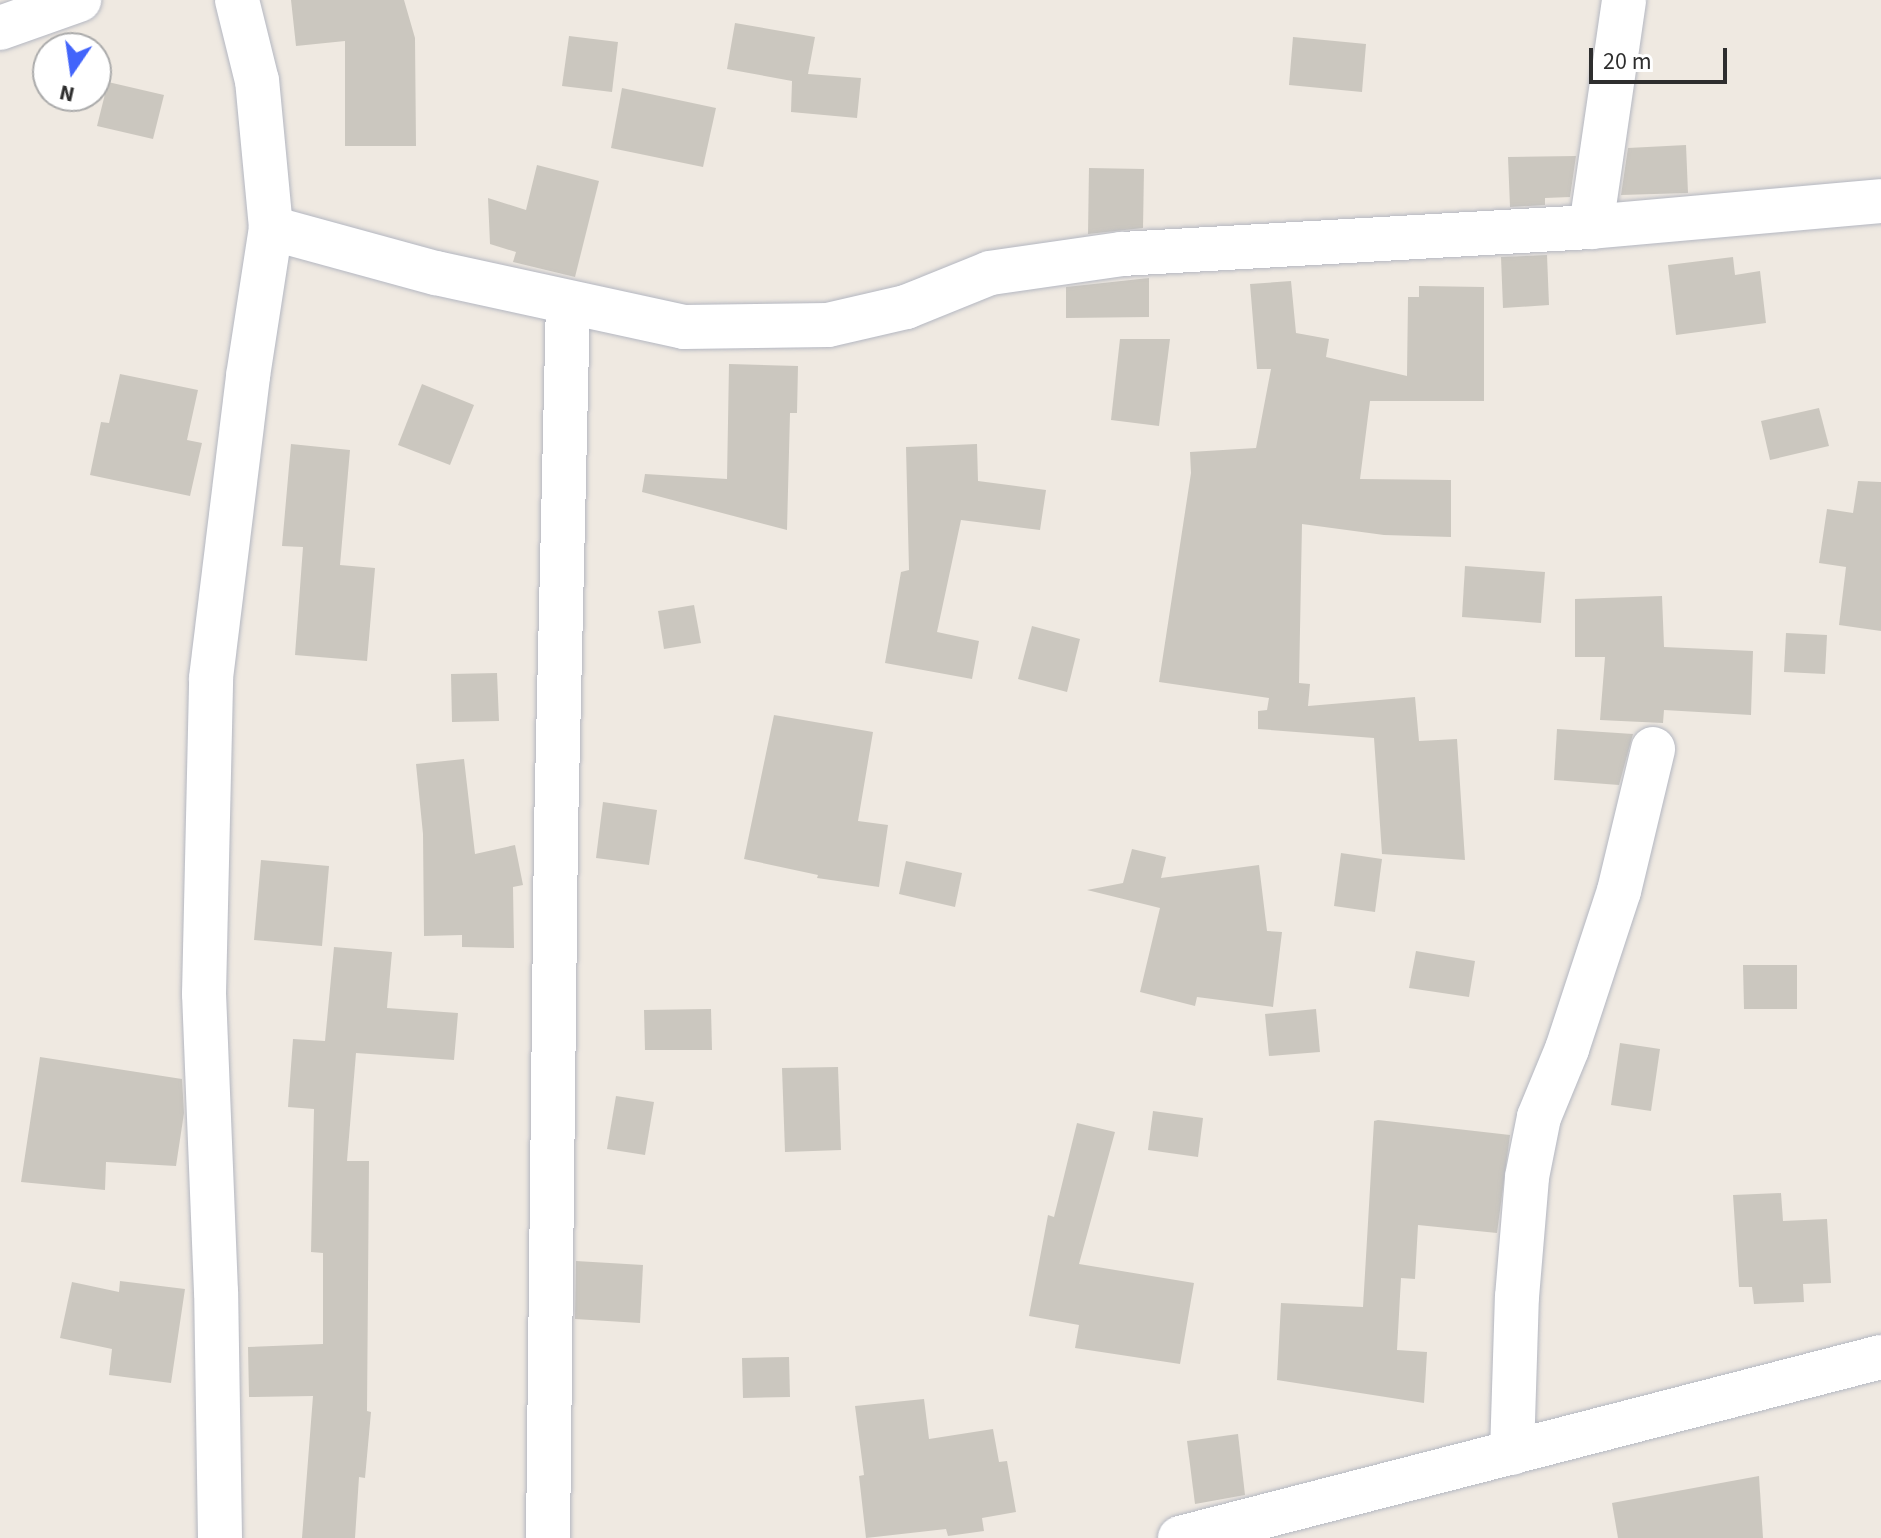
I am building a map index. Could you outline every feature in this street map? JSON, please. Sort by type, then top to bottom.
[{"type":"street","points":[[0,28],[79,0]]},
{"type":"street","points":[[220,1538],[216,1292],[204,994],[211,678],[248,376],[271,228],[257,81],[237,0]]},
{"type":"street","points":[[1591,227],[1624,0]]},
{"type":"street","points":[[271,228],[436,273],[684,327],[828,325],[906,307],[990,273],[1122,254],[1591,227],[1881,201]]},
{"type":"street","points":[[548,1538],[556,815],[568,303]]},
{"type":"street","points":[[1512,1453],[1517,1297],[1530,1162],[1539,1117],[1567,1049],[1619,891],[1653,749]]},
{"type":"street","points":[[1180,1538],[1881,1357]]},
{"type":"building","points":[[291,0],[404,0],[415,38],[416,146],[345,146],[345,41],[296,46]]},
{"type":"building","points":[[735,23],[815,37],[808,74],[861,78],[857,118],[791,112],[792,81],[727,69]]},
{"type":"building","points":[[569,36],[618,42],[612,92],[562,86]]},
{"type":"building","points":[[1293,37],[1366,44],[1362,92],[1289,85]]},
{"type":"building","points":[[112,83],[164,95],[153,139],[97,126],[100,112],[112,112]]},
{"type":"building","points":[[622,88],[716,108],[703,167],[611,148]]},
{"type":"building","points":[[1686,145],[1688,193],[1621,195],[1628,148]]},
{"type":"building","points":[[1576,156],[1570,197],[1545,198],[1545,205],[1510,207],[1508,157]]},
{"type":"building","points":[[537,165],[599,181],[575,277],[513,262],[516,252],[490,244],[488,198],[526,210]]},
{"type":"building","points":[[1089,168],[1144,169],[1143,228],[1088,234]]},
{"type":"building","points":[[1547,255],[1549,305],[1503,308],[1501,257]]},
{"type":"building","points":[[1733,257],[1735,275],[1760,271],[1766,323],[1676,335],[1668,265]]},
{"type":"building","points":[[1149,278],[1149,317],[1066,318],[1066,287]]},
{"type":"building","points":[[1291,281],[1296,333],[1329,339],[1326,357],[1407,376],[1408,297],[1419,297],[1419,286],[1484,287],[1484,401],[1370,401],[1360,479],[1451,480],[1451,537],[1384,535],[1302,524],[1299,683],[1310,684],[1308,706],[1415,697],[1419,741],[1457,739],[1465,860],[1382,854],[1374,738],[1258,729],[1258,711],[1267,710],[1269,698],[1159,682],[1191,473],[1190,452],[1256,448],[1271,369],[1257,369],[1250,284]]},
{"type":"building","points":[[1120,339],[1170,339],[1159,426],[1111,420]]},
{"type":"building","points":[[729,364],[798,366],[797,413],[790,413],[787,530],[642,492],[645,474],[727,479]]},
{"type":"building","points":[[120,374],[198,390],[187,440],[202,443],[190,496],[90,475],[101,422],[109,423]]},
{"type":"building","points":[[422,384],[474,405],[450,465],[398,445]]},
{"type":"building","points":[[1819,408],[1829,446],[1770,460],[1761,421]]},
{"type":"building","points":[[291,444],[350,450],[340,565],[375,568],[367,661],[295,655],[303,547],[282,546]]},
{"type":"building","points":[[977,444],[978,481],[1046,490],[1040,530],[961,520],[937,632],[979,641],[972,679],[885,663],[901,572],[909,570],[906,447]]},
{"type":"building","points":[[1858,481],[1881,482],[1881,631],[1839,625],[1846,567],[1819,563],[1827,509],[1853,513]]},
{"type":"building","points":[[1465,566],[1545,572],[1541,623],[1462,617]]},
{"type":"building","points":[[1662,596],[1664,647],[1753,651],[1751,715],[1664,710],[1663,723],[1600,720],[1605,657],[1575,657],[1575,599]]},
{"type":"building","points":[[694,605],[701,643],[664,649],[658,611]]},
{"type":"building","points":[[1032,626],[1080,639],[1067,692],[1018,679]]},
{"type":"building","points":[[1786,633],[1827,635],[1825,674],[1784,672]]},
{"type":"building","points":[[497,673],[499,721],[452,722],[451,674]]},
{"type":"building","points":[[774,715],[873,732],[858,821],[888,825],[879,887],[817,878],[818,875],[744,859]]},
{"type":"building","points":[[1557,729],[1633,734],[1619,785],[1554,780]]},
{"type":"building","points":[[464,759],[475,854],[515,845],[523,885],[513,887],[514,948],[462,947],[462,935],[424,936],[423,834],[416,764]]},
{"type":"building","points":[[603,802],[657,810],[649,865],[596,858]]},
{"type":"building","points":[[1132,849],[1166,857],[1161,878],[1259,865],[1267,931],[1282,932],[1273,1007],[1197,997],[1195,1006],[1140,992],[1160,908],[1087,890],[1123,883]]},
{"type":"building","points":[[1341,853],[1382,859],[1375,912],[1334,906]]},
{"type":"building","points":[[261,860],[329,866],[322,946],[254,940]]},
{"type":"building","points":[[906,861],[962,873],[955,907],[899,894]]},
{"type":"building","points":[[334,947],[392,952],[387,1008],[458,1013],[454,1060],[356,1053],[347,1161],[369,1161],[367,1411],[371,1412],[365,1478],[359,1477],[355,1538],[302,1538],[313,1396],[249,1397],[248,1347],[323,1344],[323,1253],[311,1252],[314,1109],[288,1107],[293,1039],[325,1041]]},
{"type":"building","points":[[1416,951],[1475,961],[1469,997],[1409,988]]},
{"type":"building","points":[[1743,965],[1797,965],[1797,1009],[1744,1009]]},
{"type":"building","points":[[711,1009],[712,1050],[645,1050],[644,1010]]},
{"type":"building","points":[[1316,1009],[1320,1052],[1269,1056],[1265,1014]]},
{"type":"building","points":[[1620,1043],[1660,1049],[1651,1111],[1611,1105]]},
{"type":"building","points":[[40,1057],[182,1079],[184,1113],[176,1166],[106,1162],[105,1190],[21,1182]]},
{"type":"building","points":[[838,1067],[841,1150],[785,1152],[782,1068]]},
{"type":"building","points":[[616,1096],[654,1102],[645,1155],[607,1149]]},
{"type":"building","points":[[1153,1111],[1203,1118],[1198,1157],[1148,1150]]},
{"type":"building","points":[[1374,1121],[1510,1135],[1497,1233],[1418,1225],[1415,1279],[1401,1278],[1397,1350],[1427,1352],[1424,1403],[1277,1380],[1281,1303],[1363,1307]]},
{"type":"building","points":[[1077,1123],[1115,1132],[1079,1264],[1194,1283],[1180,1364],[1075,1348],[1079,1325],[1029,1316],[1048,1215],[1054,1217]]},
{"type":"building","points":[[1781,1193],[1783,1221],[1827,1219],[1831,1283],[1803,1284],[1804,1302],[1754,1304],[1752,1287],[1739,1287],[1733,1195]]},
{"type":"building","points":[[576,1261],[643,1265],[640,1323],[575,1319]]},
{"type":"building","points":[[120,1281],[185,1289],[171,1383],[109,1375],[112,1349],[60,1338],[72,1282],[119,1292]]},
{"type":"building","points":[[789,1357],[790,1397],[743,1398],[742,1358]]},
{"type":"building","points":[[924,1399],[929,1439],[993,1429],[999,1462],[1007,1461],[1016,1512],[982,1518],[984,1531],[948,1536],[946,1529],[866,1538],[859,1476],[864,1475],[855,1406]]},
{"type":"building","points":[[1238,1434],[1245,1495],[1195,1504],[1187,1441]]},
{"type":"building","points":[[1759,1476],[1763,1538],[1618,1538],[1612,1503]]}]
